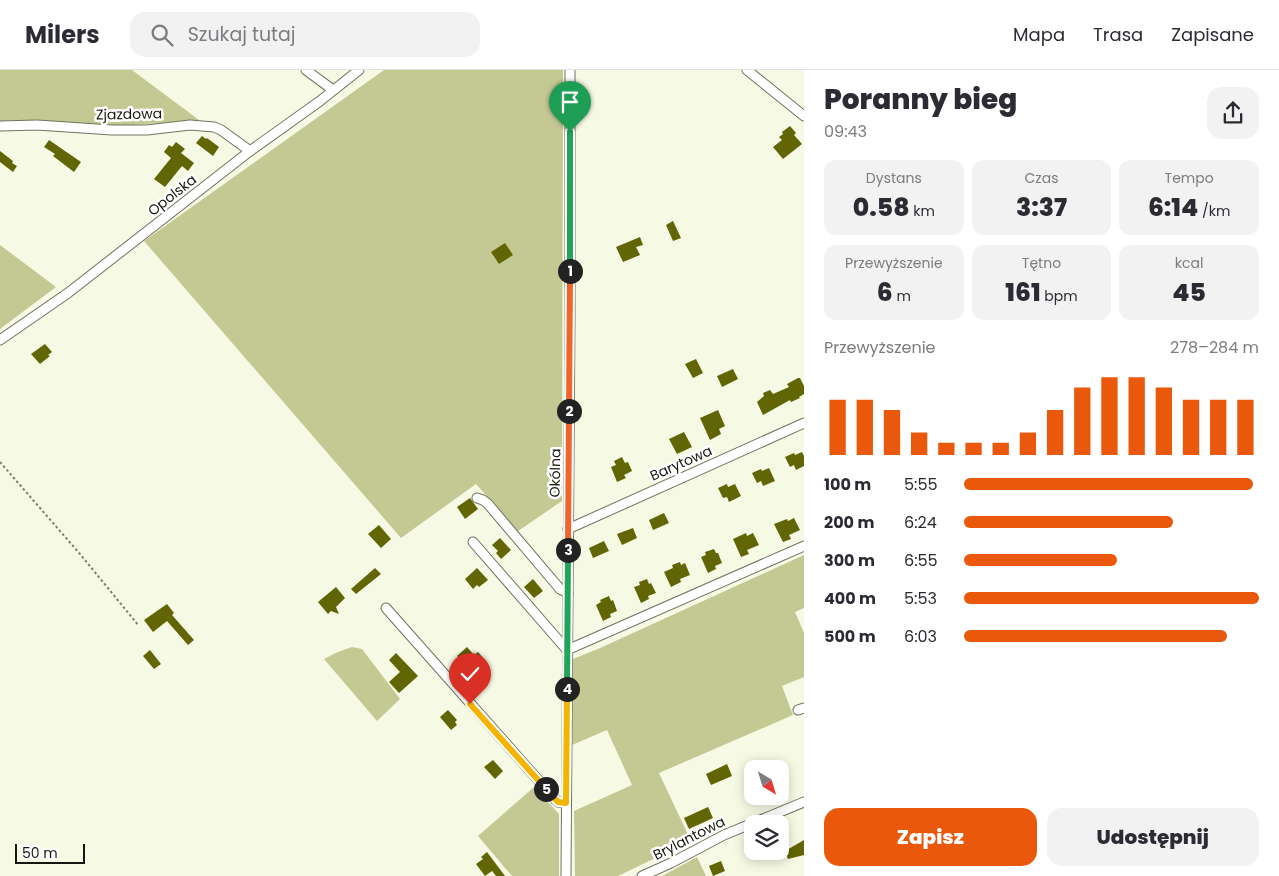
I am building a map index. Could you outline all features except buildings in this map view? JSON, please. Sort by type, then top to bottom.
[{"type":"street","points":[[306,70],[333,90]]},
{"type":"street","name":"Opolska","points":[[0,340],[68,293],[250,151],[320,102],[360,70]]},
{"type":"street","name":"Okólna","points":[[566,876],[570,70]]},
{"type":"street","points":[[747,70],[804,116]]},
{"type":"street","name":"Zjazdowa","points":[[0,126],[37,125],[112,130],[147,130],[190,125],[214,127],[250,151]]},
{"type":"street","name":"Barytowa","points":[[568,529],[804,423]]},
{"type":"street","points":[[477,498],[488,504],[560,589],[568,593]]},
{"type":"street","points":[[473,542],[567,650],[804,546]]},
{"type":"street","points":[[386,608],[555,799],[558,802],[566,803]]},
{"type":"street","name":"Brylantowa","points":[[642,876],[724,835],[804,802]]},
{"type":"path","points":[[0,462],[80,554],[138,626]]},
{"type":"green space","points":[[0,70],[132,70],[199,120],[121,126],[32,120],[0,121]]},
{"type":"green space","points":[[384,70],[563,70],[562,501],[518,531],[476,484],[401,538],[144,241]]},
{"type":"green space","points":[[0,245],[56,287],[0,329]]},
{"type":"green space","points":[[804,555],[804,608],[795,612],[804,633],[804,677],[782,686],[793,715],[659,773],[691,841],[618,876],[575,876],[574,811],[632,785],[607,730],[572,745],[571,668],[573,659]]},
{"type":"green space","points":[[352,647],[362,649],[400,699],[377,721],[324,659]]},
{"type":"green space","points":[[534,787],[559,814],[559,876],[512,876],[478,836]]},
{"type":"green space","points":[[697,857],[706,876],[662,876],[664,875]]},
{"type":"route","points":[[470,704],[555,799],[558,802],[566,803],[570,132]]}]
